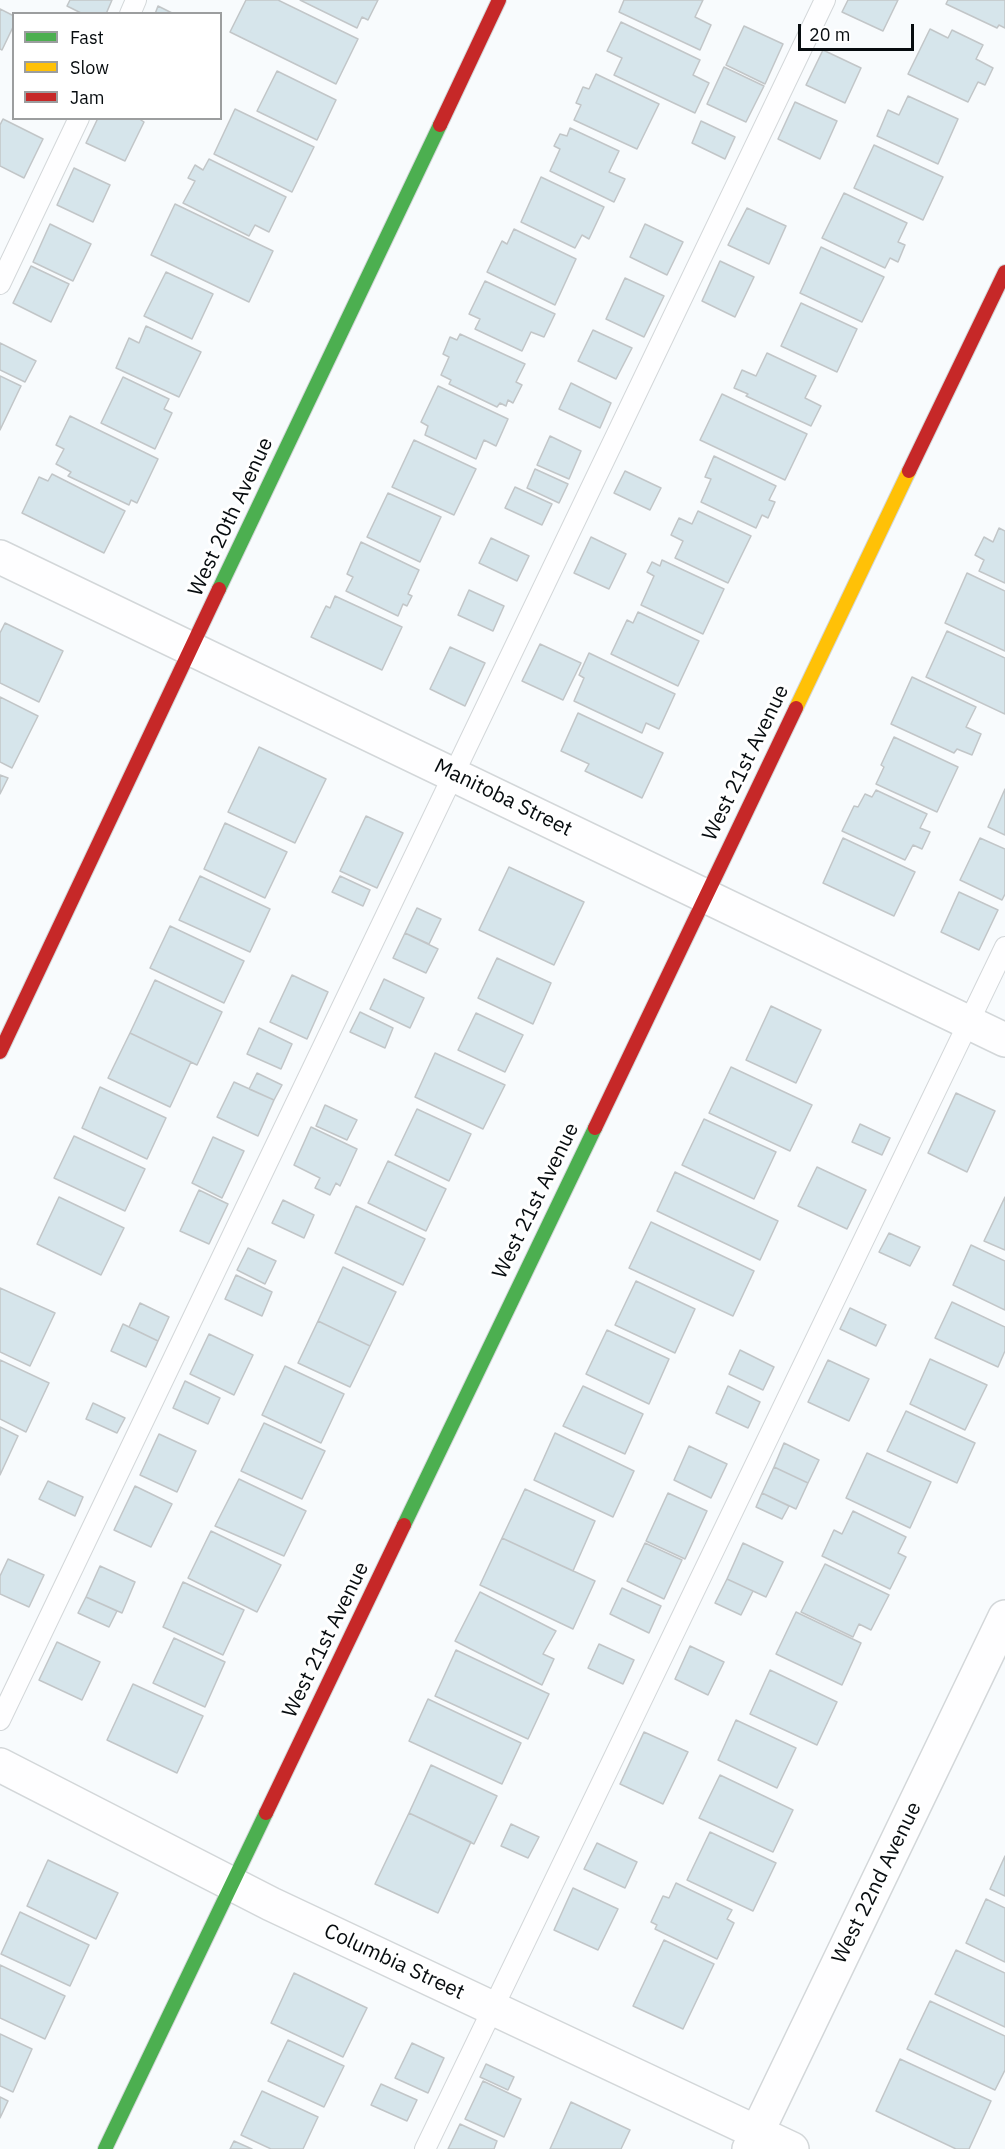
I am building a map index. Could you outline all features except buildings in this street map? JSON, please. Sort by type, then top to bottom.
[{"type":"street","name":"West 20th Avenue","points":[[0,1052],[499,0]]},
{"type":"street","name":"West 21st Avenue","points":[[105,2149],[1005,272]]},
{"type":"street","name":"Manitoba Street","points":[[0,557],[1005,1040]]},
{"type":"street","name":"West 22nd Avenue","points":[[753,2141],[1005,1617]]},
{"type":"street","name":"Columbia Street","points":[[0,1765],[231,1884],[493,2009],[753,2141],[792,2149]]},
{"type":"lane","points":[[0,1720],[825,0]]},
{"type":"lane","points":[[0,284],[79,120]]},
{"type":"lane","points":[[425,2149],[1005,947]]},
{"type":"traffic: fast","points":[[219,589],[440,125]]},
{"type":"traffic: fast","points":[[404,1525],[595,1128]]},
{"type":"traffic: fast","points":[[105,2149],[266,1813]]},
{"type":"traffic: slow","points":[[796,708],[909,471]]},
{"type":"traffic: jam","points":[[440,125],[499,0]]},
{"type":"traffic: jam","points":[[909,471],[1005,272]]},
{"type":"traffic: jam","points":[[0,1052],[219,589]]},
{"type":"traffic: jam","points":[[595,1128],[796,708]]},
{"type":"traffic: jam","points":[[266,1813],[404,1525]]}]
